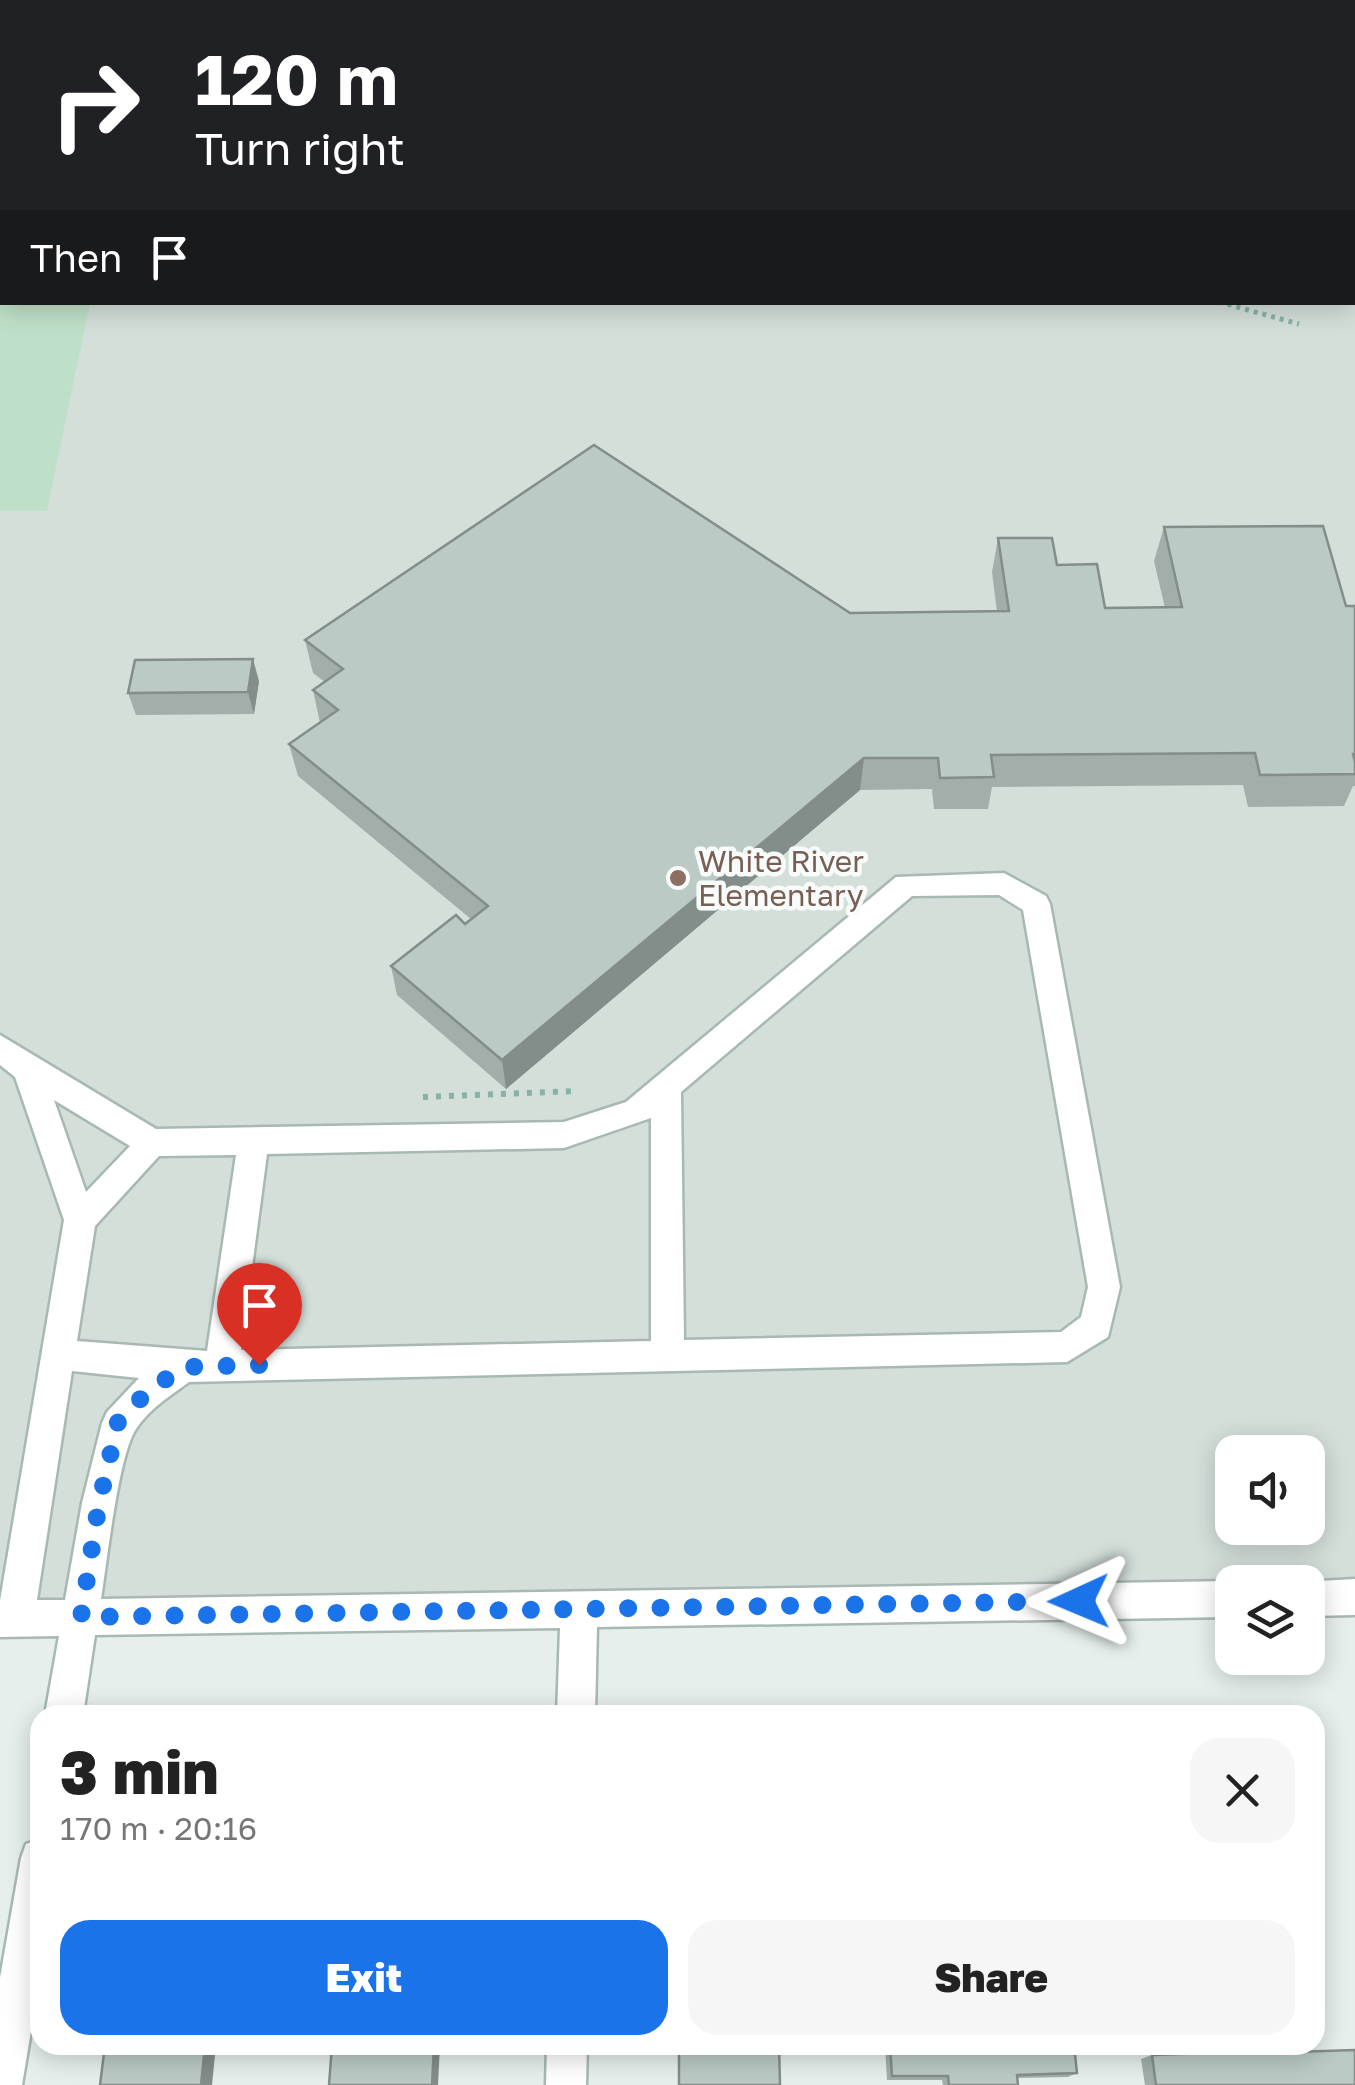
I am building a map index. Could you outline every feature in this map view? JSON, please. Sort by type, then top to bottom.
[{"type":"street","points":[[0,1048],[152,1143],[564,1135],[636,1112],[906,885],[1004,884],[1036,904],[1104,1287],[1096,1326],[1067,1347],[184,1367],[58,1354]]},
{"type":"street","points":[[28,1068],[80,1220],[8,1618],[1215,1599]]},
{"type":"street","points":[[666,1086],[668,1356]]},
{"type":"street","points":[[222,1366],[253,1141]]},
{"type":"street","points":[[80,1220],[152,1143]]},
{"type":"street","points":[[66,1705],[99,1503],[118,1422],[148,1391],[184,1367]]},
{"type":"street","points":[[1325,1598],[1355,1597]]},
{"type":"street","points":[[576,1705],[579,1608]]},
{"type":"street","points":[[2,2085],[30,1918]]},
{"type":"street","points":[[566,2085],[567,2055]]},
{"type":"path","points":[[1231,305],[1299,324]]},
{"type":"path","points":[[405,1098],[584,1091]]},
{"type":"shaded area","name":"White River Elementary","points":[[0,305],[1355,305],[1355,1594],[1325,1595],[1325,1565],[1215,1565],[1215,1583],[0,1619]]},
{"type":"green space","points":[[0,305],[90,305],[47,511],[0,511]]},
{"type":"building","name":"White River Elementary","points":[[594,445],[850,613],[1009,611],[998,538],[1052,538],[1057,565],[1097,564],[1105,608],[1182,607],[1164,527],[1323,526],[1346,606],[1355,606],[1355,774],[1260,775],[1255,753],[991,755],[994,777],[940,778],[938,758],[864,758],[502,1060],[391,966],[456,915],[465,924],[488,906],[289,744],[338,710],[313,690],[343,669],[305,640]]},
{"type":"building","points":[[253,659],[248,692],[128,693],[135,660]]},
{"type":"building","points":[[1355,2050],[1355,2085],[1156,2085],[1152,2055],[1325,2055],[1325,2051]]},
{"type":"building","points":[[104,2055],[204,2055],[201,2085],[100,2085]]},
{"type":"building","points":[[331,2055],[434,2055],[432,2085],[329,2085]]},
{"type":"building","points":[[679,2055],[779,2055],[780,2085],[679,2085]]},
{"type":"building","points":[[891,2055],[1075,2055],[1077,2073],[1017,2075],[1018,2085],[949,2085],[948,2076],[892,2076]]},
{"type":"place","name":"White River Elementary","points":[[678,878]]},
{"type":"route","points":[[259,1365],[184,1367],[148,1391],[118,1422],[99,1503],[81,1617],[1079,1601]]}]
